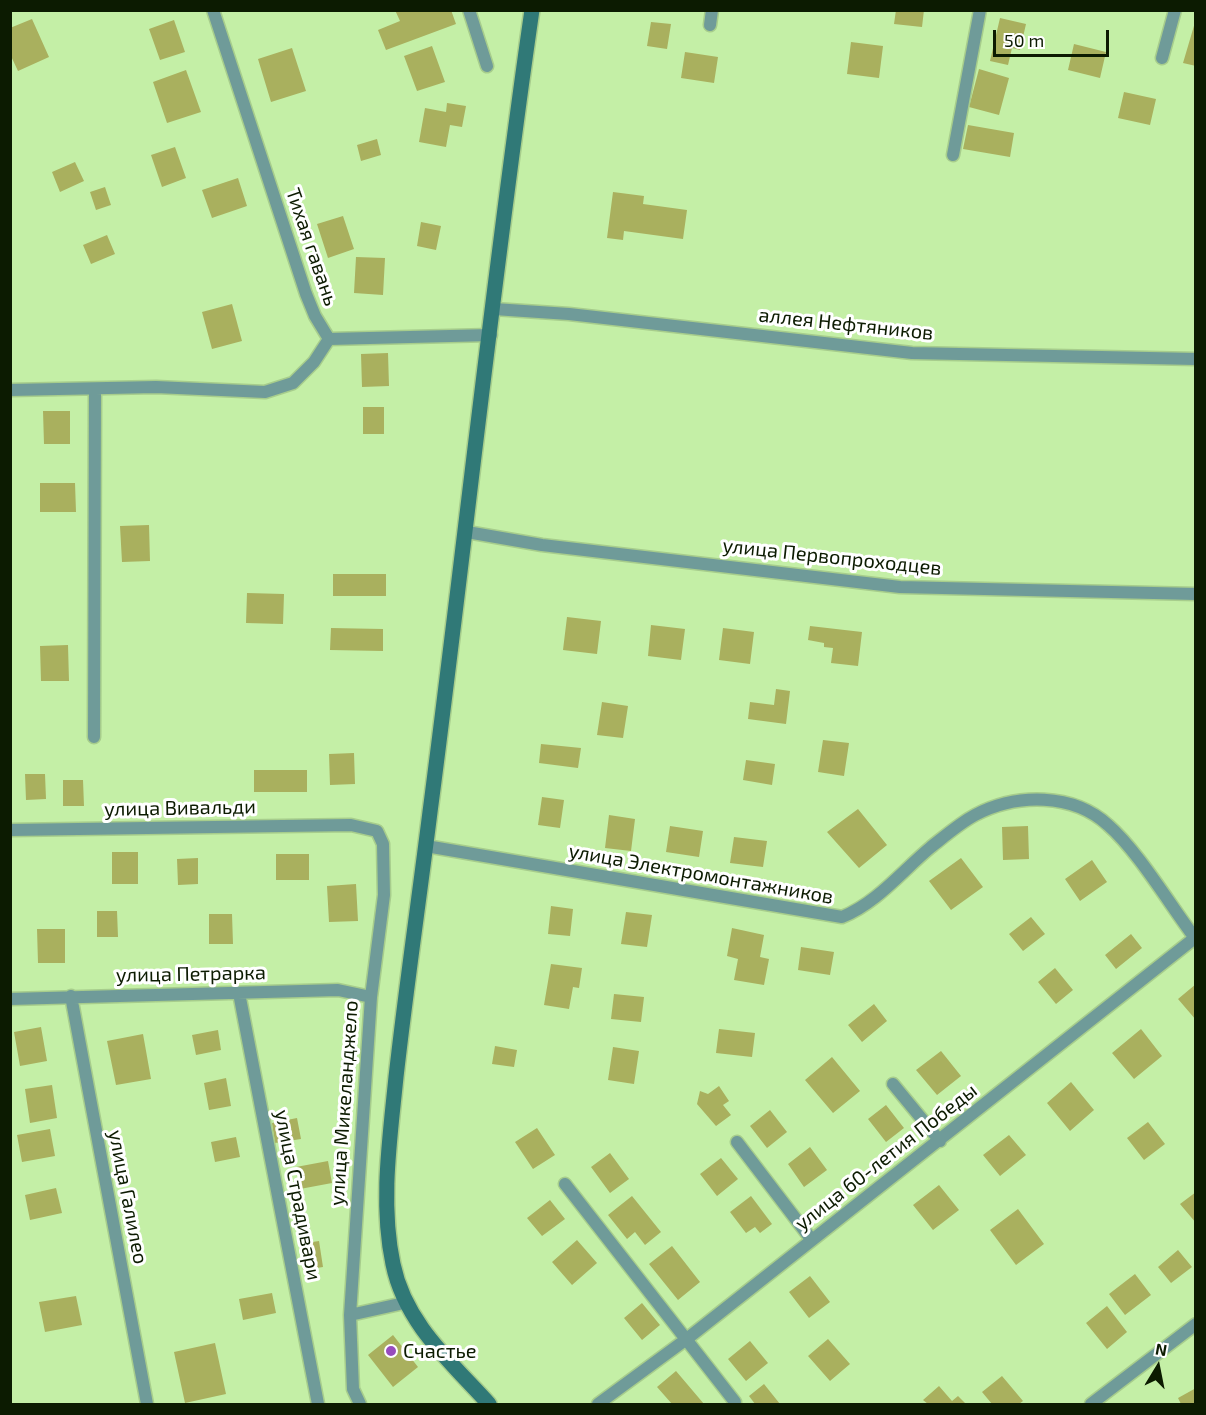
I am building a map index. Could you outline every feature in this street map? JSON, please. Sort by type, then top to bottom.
[{"type":"street","name":"Тихая гавань","points":[[213,10],[306,294],[315,316],[329,339]]},
{"type":"street","points":[[469,10],[487,66]]},
{"type":"street","points":[[489,1404],[418,1325],[404,1303],[393,1264],[388,1226],[388,1154],[405,996],[467,532],[494,309],[499,247],[532,10]]},
{"type":"street","points":[[710,25],[712,10]]},
{"type":"street","points":[[953,155],[980,10]]},
{"type":"street","points":[[1162,58],[1175,10]]},
{"type":"street","name":"аллея Нефтяников","points":[[494,309],[569,314],[912,353],[1196,359]]},
{"type":"street","points":[[10,390],[156,387],[264,392],[293,383],[314,362],[329,339],[491,335]]},
{"type":"street","points":[[94,737],[95,390]]},
{"type":"street","name":"улица Первопроходцев","points":[[467,532],[542,545],[900,587],[1196,594]]},
{"type":"street","name":"улица Электромонтажников","points":[[426,846],[842,917],[861,910],[930,848],[975,815],[1009,802],[1066,802],[1088,809],[1109,825],[1195,937]]},
{"type":"street","name":"улица Вивальди","points":[[10,830],[351,825]]},
{"type":"street","name":"улица Микеланджело","points":[[351,825],[377,831],[383,844],[384,895],[371,997],[350,1315],[353,1389],[360,1404]]},
{"type":"street","name":"улица 60-летия Победы","points":[[598,1404],[688,1338],[811,1239],[940,1141],[1195,937]]},
{"type":"street","name":"улица Петрарка","points":[[10,999],[338,990],[371,997]]},
{"type":"street","name":"улица Страдивари","points":[[239,993],[318,1404]]},
{"type":"street","name":"улица Галилео","points":[[70,996],[147,1404]]},
{"type":"street","points":[[893,1083],[940,1141]]},
{"type":"street","points":[[736,1142],[811,1239]]},
{"type":"street","points":[[566,1184],[688,1338],[735,1402]]},
{"type":"street","points":[[350,1315],[404,1303]]},
{"type":"street","points":[[1091,1404],[1196,1324]]},
{"type":"building","points":[[395,10],[451,10],[456,24],[386,50],[378,30],[400,21]]},
{"type":"building","points":[[896,10],[924,10],[922,27],[894,24]]},
{"type":"building","points":[[1000,18],[1026,24],[1020,50],[1012,48],[1008,65],[990,61]]},
{"type":"building","points":[[32,19],[49,57],[18,71],[10,54],[10,28]]},
{"type":"building","points":[[1196,19],[1196,66],[1183,63]]},
{"type":"building","points":[[174,20],[185,52],[160,60],[149,29]]},
{"type":"building","points":[[651,22],[671,24],[667,49],[647,46]]},
{"type":"building","points":[[851,42],[883,46],[879,78],[847,74]]},
{"type":"building","points":[[1074,44],[1106,52],[1100,78],[1068,70]]},
{"type":"building","points":[[432,46],[445,82],[417,91],[404,56]]},
{"type":"building","points":[[292,48],[306,91],[271,102],[258,59]]},
{"type":"building","points":[[685,52],[718,57],[714,83],[681,78]]},
{"type":"building","points":[[979,69],[1009,78],[999,115],[969,107]]},
{"type":"building","points":[[186,70],[201,112],[167,123],[153,82]]},
{"type":"building","points":[[1124,92],[1156,99],[1150,125],[1118,118]]},
{"type":"building","points":[[447,103],[466,106],[462,127],[450,125],[446,147],[419,142],[425,108],[446,112]]},
{"type":"building","points":[[968,125],[1014,133],[1010,157],[963,149]]},
{"type":"building","points":[[377,139],[381,155],[361,161],[357,145]]},
{"type":"building","points":[[175,147],[186,178],[162,187],[151,155]]},
{"type":"building","points":[[75,162],[84,181],[60,192],[52,172]]},
{"type":"building","points":[[238,178],[247,206],[212,218],[202,190]]},
{"type":"building","points":[[105,187],[111,205],[96,210],[90,192]]},
{"type":"building","points":[[613,192],[644,196],[643,204],[687,210],[683,239],[624,231],[623,240],[607,238]]},
{"type":"building","points":[[343,216],[354,249],[328,258],[317,224]]},
{"type":"building","points":[[421,222],[441,226],[436,250],[417,246]]},
{"type":"building","points":[[107,235],[115,254],[91,264],[83,245]]},
{"type":"building","points":[[356,257],[385,258],[383,295],[354,293]]},
{"type":"building","points":[[232,304],[242,341],[212,349],[202,312]]},
{"type":"building","points":[[388,353],[389,386],[362,387],[361,354]]},
{"type":"building","points":[[363,407],[384,407],[384,434],[363,434]]},
{"type":"building","points":[[43,411],[70,411],[70,444],[44,444]]},
{"type":"building","points":[[40,483],[75,483],[76,512],[40,512]]},
{"type":"building","points":[[149,525],[150,561],[122,562],[120,526]]},
{"type":"building","points":[[333,574],[386,574],[386,596],[333,596]]},
{"type":"building","points":[[247,593],[284,594],[283,624],[246,623]]},
{"type":"building","points":[[567,617],[601,621],[597,654],[563,650]]},
{"type":"building","points":[[651,625],[685,629],[681,660],[648,656]]},
{"type":"building","points":[[810,626],[862,632],[858,666],[831,663],[833,648],[824,647],[824,643],[808,640]]},
{"type":"building","points":[[331,628],[383,629],[383,651],[330,650]]},
{"type":"building","points":[[723,628],[754,632],[750,664],[719,660]]},
{"type":"building","points":[[68,645],[69,681],[41,681],[40,646]]},
{"type":"building","points":[[776,689],[790,691],[786,724],[748,719],[750,702],[774,705]]},
{"type":"building","points":[[602,702],[628,706],[623,738],[597,735]]},
{"type":"building","points":[[823,740],[849,743],[844,776],[818,772]]},
{"type":"building","points":[[541,744],[581,748],[578,768],[539,763]]},
{"type":"building","points":[[354,753],[355,784],[330,785],[329,754]]},
{"type":"building","points":[[746,760],[775,764],[772,785],[743,780]]},
{"type":"building","points":[[254,770],[307,770],[307,792],[254,792]]},
{"type":"building","points":[[25,774],[45,774],[46,799],[26,800]]},
{"type":"building","points":[[63,780],[83,780],[84,806],[63,806]]},
{"type":"building","points":[[542,797],[564,800],[560,828],[538,825]]},
{"type":"building","points":[[858,809],[887,845],[859,868],[827,832]]},
{"type":"building","points":[[609,815],[635,819],[631,851],[605,848]]},
{"type":"building","points":[[670,826],[703,831],[699,857],[666,852]]},
{"type":"building","points":[[1028,826],[1029,859],[1003,860],[1002,827]]},
{"type":"building","points":[[734,837],[767,841],[763,867],[730,863]]},
{"type":"building","points":[[112,852],[138,852],[138,884],[112,884]]},
{"type":"building","points":[[276,854],[309,854],[309,880],[276,880]]},
{"type":"building","points":[[198,858],[198,884],[178,885],[177,859]]},
{"type":"building","points":[[961,858],[983,887],[951,910],[929,881]]},
{"type":"building","points":[[1092,860],[1107,882],[1080,901],[1065,879]]},
{"type":"building","points":[[356,884],[358,921],[329,922],[327,886]]},
{"type":"building","points":[[551,906],[573,909],[570,936],[548,934]]},
{"type":"building","points":[[97,911],[117,911],[118,937],[97,937]]},
{"type":"building","points":[[626,912],[652,915],[647,947],[621,944]]},
{"type":"building","points":[[209,914],[232,914],[233,944],[209,944]]},
{"type":"building","points":[[1031,917],[1045,934],[1023,951],[1009,934]]},
{"type":"building","points":[[732,928],[764,935],[760,957],[769,959],[764,985],[734,980],[738,959],[727,956]]},
{"type":"building","points":[[37,929],[65,929],[65,963],[38,963]]},
{"type":"building","points":[[1131,934],[1142,948],[1116,969],[1105,955]]},
{"type":"building","points":[[801,947],[834,952],[830,975],[798,970]]},
{"type":"building","points":[[551,964],[582,968],[579,988],[573,987],[569,1009],[544,1005]]},
{"type":"building","points":[[1055,968],[1073,990],[1056,1004],[1038,982]]},
{"type":"building","points":[[1196,984],[1196,1020],[1178,999]]},
{"type":"building","points":[[614,994],[644,997],[641,1022],[611,1019]]},
{"type":"building","points":[[874,1004],[887,1021],[862,1042],[848,1025]]},
{"type":"building","points":[[41,1027],[47,1061],[20,1066],[14,1032]]},
{"type":"building","points":[[719,1029],[755,1033],[752,1057],[716,1053]]},
{"type":"building","points":[[1141,1029],[1162,1056],[1134,1079],[1112,1053]]},
{"type":"building","points":[[218,1030],[221,1050],[196,1055],[192,1035]]},
{"type":"building","points":[[143,1034],[151,1079],[116,1085],[107,1041]]},
{"type":"building","points":[[495,1046],[517,1050],[514,1067],[492,1064]]},
{"type":"building","points":[[613,1047],[639,1051],[634,1084],[608,1080]]},
{"type":"building","points":[[941,1051],[961,1076],[937,1095],[916,1070]]},
{"type":"building","points":[[832,1057],[860,1091],[833,1113],[805,1080]]},
{"type":"building","points":[[226,1078],[231,1106],[209,1110],[204,1083]]},
{"type":"building","points":[[1071,1082],[1094,1110],[1070,1131],[1047,1103]]},
{"type":"building","points":[[52,1085],[57,1118],[30,1123],[25,1089]]},
{"type":"building","points":[[719,1086],[729,1101],[723,1105],[731,1115],[716,1126],[697,1104],[700,1091],[708,1094]]},
{"type":"building","points":[[886,1105],[904,1128],[886,1142],[868,1119]]},
{"type":"building","points":[[770,1110],[787,1132],[767,1148],[750,1126]]},
{"type":"building","points":[[297,1118],[301,1139],[275,1143],[272,1123]]},
{"type":"building","points":[[1148,1122],[1165,1144],[1144,1160],[1127,1138]]},
{"type":"building","points":[[537,1128],[555,1155],[533,1169],[515,1142]]},
{"type":"building","points":[[50,1129],[55,1156],[22,1162],[17,1135]]},
{"type":"building","points":[[1009,1135],[1026,1155],[1000,1176],[983,1155]]},
{"type":"building","points":[[236,1137],[240,1157],[215,1162],[211,1142]]},
{"type":"building","points":[[810,1147],[827,1170],[804,1187],[788,1164]]},
{"type":"building","points":[[610,1153],[629,1179],[610,1193],[591,1167]]},
{"type":"building","points":[[721,1158],[738,1179],[717,1196],[700,1174]]},
{"type":"building","points":[[328,1161],[332,1183],[300,1189],[296,1167]]},
{"type":"building","points":[[939,1185],[959,1210],[933,1230],[913,1205]]},
{"type":"building","points":[[56,1188],[62,1213],[30,1220],[25,1195]]},
{"type":"building","points":[[1196,1192],[1196,1223],[1180,1204]]},
{"type":"building","points":[[632,1196],[661,1232],[645,1245],[635,1232],[627,1239],[608,1215]]},
{"type":"building","points":[[751,1196],[772,1224],[760,1233],[755,1227],[746,1233],[730,1212]]},
{"type":"building","points":[[550,1200],[565,1219],[542,1236],[527,1218]]},
{"type":"building","points":[[1018,1209],[1044,1244],[1016,1265],[990,1230]]},
{"type":"building","points":[[577,1240],[597,1263],[572,1285],[552,1262]]},
{"type":"building","points":[[319,1241],[323,1267],[303,1270],[299,1244]]},
{"type":"building","points":[[672,1246],[700,1282],[678,1300],[649,1264]]},
{"type":"building","points":[[1178,1250],[1192,1267],[1171,1283],[1158,1267]]},
{"type":"building","points":[[1135,1274],[1151,1295],[1125,1315],[1109,1294]]},
{"type":"building","points":[[810,1276],[830,1302],[809,1318],[789,1292]]},
{"type":"building","points":[[272,1293],[276,1313],[243,1320],[239,1299]]},
{"type":"building","points":[[76,1296],[82,1325],[45,1332],[39,1302]]},
{"type":"building","points":[[642,1303],[660,1325],[642,1340],[624,1318]]},
{"type":"building","points":[[1107,1306],[1127,1332],[1107,1349],[1086,1323]]},
{"type":"building","points":[[393,1335],[418,1367],[393,1387],[368,1355]]},
{"type":"building","points":[[828,1339],[850,1364],[830,1381],[808,1356]]},
{"type":"building","points":[[750,1341],[768,1363],[746,1381],[728,1359]]},
{"type":"building","points":[[215,1343],[226,1394],[185,1403],[174,1352]]},
{"type":"building","points":[[676,1371],[704,1404],[672,1404],[657,1387]]},
{"type":"building","points":[[1002,1376],[1023,1401],[1019,1404],[992,1404],[982,1392]]},
{"type":"building","points":[[764,1384],[780,1404],[755,1404],[749,1396]]},
{"type":"building","points":[[939,1386],[952,1401],[958,1396],[966,1404],[928,1404],[923,1400]]},
{"type":"building","points":[[1196,1388],[1196,1404],[1181,1404],[1178,1398]]},
{"type":"place","name":"Счастье","points":[[391,1351]]}]
